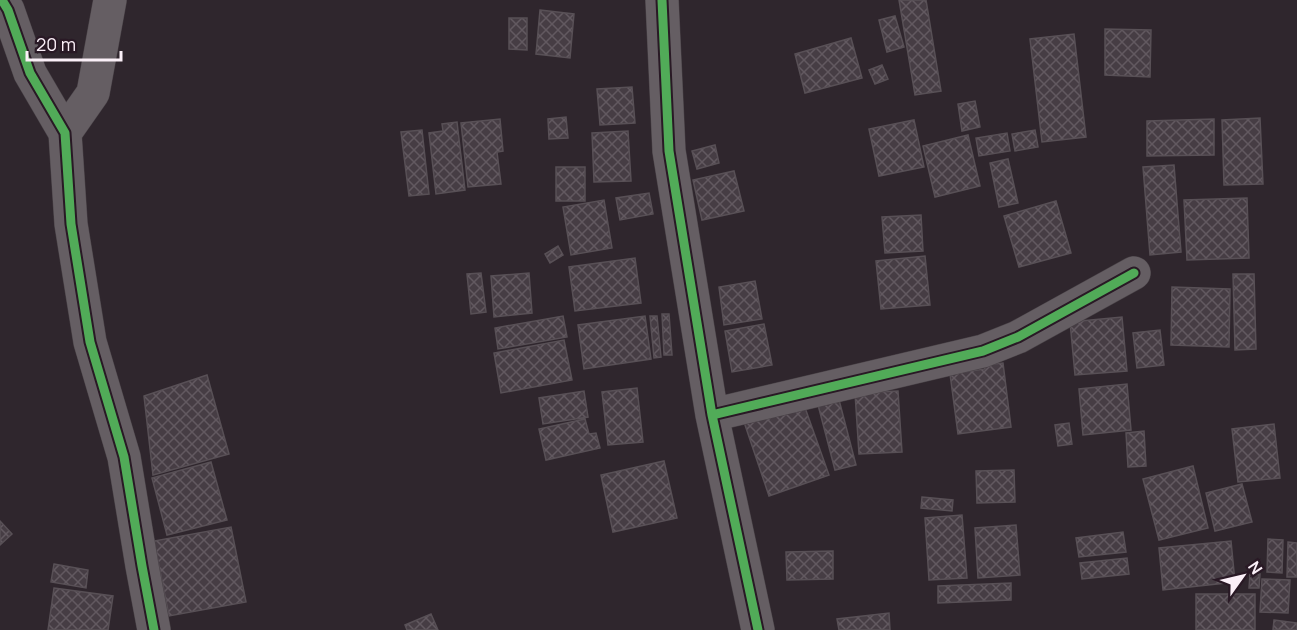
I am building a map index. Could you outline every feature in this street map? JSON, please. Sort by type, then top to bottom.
[{"type":"street","points":[[2,0],[8,10],[30,73],[65,133],[72,224],[90,342],[124,457],[154,630]]},
{"type":"street","points":[[65,133],[93,93],[110,0]]},
{"type":"street","points":[[662,0],[669,151],[712,415],[758,630]]},
{"type":"street","points":[[712,415],[983,351],[1018,337],[1134,273]]},
{"type":"building","points":[[899,0],[926,0],[941,91],[915,95]]},
{"type":"building","points":[[540,10],[574,14],[570,58],[536,54]]},
{"type":"building","points":[[895,16],[904,47],[887,52],[879,20]]},
{"type":"building","points":[[509,18],[527,18],[527,50],[509,49]]},
{"type":"building","points":[[1105,29],[1151,30],[1150,77],[1105,75]]},
{"type":"building","points":[[1074,34],[1086,137],[1042,142],[1030,39]]},
{"type":"building","points":[[851,38],[862,78],[805,93],[795,54]]},
{"type":"building","points":[[882,65],[888,79],[875,84],[869,70]]},
{"type":"building","points":[[632,87],[635,123],[600,125],[597,89]]},
{"type":"building","points":[[975,101],[980,127],[962,131],[958,104]]},
{"type":"building","points":[[566,117],[568,138],[549,139],[548,119]]},
{"type":"building","points":[[1260,118],[1263,184],[1224,185],[1222,120]]},
{"type":"building","points":[[500,119],[503,151],[497,152],[501,184],[468,187],[461,123]]},
{"type":"building","points":[[1214,119],[1214,155],[1147,156],[1147,121]]},
{"type":"building","points":[[914,120],[924,167],[879,176],[869,129]]},
{"type":"building","points":[[457,122],[465,190],[436,194],[429,133],[443,131],[442,124]]},
{"type":"building","points":[[422,130],[429,194],[409,196],[401,132]]},
{"type":"building","points":[[1035,130],[1038,147],[1015,151],[1012,134]]},
{"type":"building","points":[[628,131],[631,181],[594,182],[592,133]]},
{"type":"building","points":[[1007,133],[1010,151],[979,156],[976,138]]},
{"type":"building","points":[[968,135],[980,186],[935,197],[923,146]]},
{"type":"building","points":[[715,145],[719,163],[697,169],[692,151]]},
{"type":"building","points":[[1008,159],[1018,203],[999,207],[990,163]]},
{"type":"building","points":[[1174,165],[1181,252],[1150,255],[1143,167]]},
{"type":"building","points":[[556,167],[585,167],[585,201],[556,201]]},
{"type":"building","points":[[734,171],[744,211],[702,220],[693,180]]},
{"type":"building","points":[[649,193],[653,214],[620,220],[616,198]]},
{"type":"building","points":[[1247,198],[1249,258],[1187,260],[1184,200]]},
{"type":"building","points":[[604,200],[612,248],[571,255],[563,207]]},
{"type":"building","points":[[1056,201],[1071,253],[1019,267],[1004,216]]},
{"type":"building","points":[[921,215],[923,251],[885,253],[882,217]]},
{"type":"building","points":[[558,246],[563,255],[550,263],[545,254]]},
{"type":"building","points":[[925,256],[930,305],[881,309],[876,261]]},
{"type":"building","points":[[635,258],[641,303],[575,311],[569,267]]},
{"type":"building","points":[[481,273],[486,312],[471,314],[467,274]]},
{"type":"building","points":[[529,273],[532,313],[494,317],[491,276]]},
{"type":"building","points":[[1233,274],[1254,274],[1256,349],[1235,350]]},
{"type":"building","points":[[755,281],[762,319],[724,325],[719,287]]},
{"type":"building","points":[[1172,287],[1230,289],[1229,347],[1171,345]]},
{"type":"building","points":[[662,314],[669,314],[672,355],[664,355]]},
{"type":"building","points":[[563,316],[567,337],[498,349],[495,328]]},
{"type":"building","points":[[645,316],[651,359],[584,369],[578,325]]},
{"type":"building","points":[[650,316],[657,316],[661,357],[654,358]]},
{"type":"building","points":[[1122,317],[1127,371],[1075,375],[1070,322]]},
{"type":"building","points":[[764,324],[772,365],[732,372],[725,331]]},
{"type":"building","points":[[1160,330],[1164,365],[1137,368],[1133,333]]},
{"type":"building","points":[[564,340],[572,380],[501,393],[494,353]]},
{"type":"building","points":[[1003,363],[1011,427],[958,434],[950,374],[985,369],[984,365]]},
{"type":"building","points":[[207,375],[229,454],[153,475],[144,396]]},
{"type":"building","points":[[1127,384],[1131,430],[1083,435],[1079,389]]},
{"type":"building","points":[[637,388],[643,442],[608,445],[602,392]]},
{"type":"building","points":[[584,391],[588,417],[543,424],[539,398]]},
{"type":"building","points":[[898,391],[902,452],[859,454],[855,393]]},
{"type":"building","points":[[838,396],[856,465],[835,470],[817,401]]},
{"type":"building","points":[[803,402],[829,475],[769,496],[744,422]]},
{"type":"building","points":[[585,419],[589,434],[596,433],[600,448],[546,460],[539,429]]},
{"type":"building","points":[[1069,423],[1072,444],[1058,446],[1055,425]]},
{"type":"building","points":[[1274,424],[1280,478],[1238,482],[1232,429]]},
{"type":"building","points":[[1144,431],[1146,466],[1128,467],[1126,433]]},
{"type":"building","points":[[664,461],[677,518],[613,532],[601,475]]},
{"type":"building","points":[[211,462],[227,520],[167,535],[152,478]]},
{"type":"building","points":[[1193,466],[1208,528],[1159,540],[1143,479]]},
{"type":"building","points":[[1014,470],[1015,502],[977,503],[976,471]]},
{"type":"building","points":[[1242,484],[1252,522],[1215,531],[1206,493]]},
{"type":"building","points":[[922,497],[953,500],[952,511],[921,508]]},
{"type":"building","points":[[962,515],[967,578],[929,580],[925,518]]},
{"type":"building","points":[[0,521],[12,534],[0,545]]},
{"type":"building","points":[[1016,525],[1020,575],[978,578],[975,528]]},
{"type":"building","points":[[231,527],[246,602],[169,616],[154,541]]},
{"type":"building","points":[[1123,532],[1126,552],[1079,557],[1076,538]]},
{"type":"building","points":[[1268,539],[1283,540],[1282,573],[1267,572]]},
{"type":"building","points":[[1231,541],[1235,582],[1163,590],[1159,548]]},
{"type":"building","points":[[1288,542],[1297,543],[1297,577],[1287,577]]},
{"type":"building","points":[[833,551],[833,579],[787,580],[786,552]]},
{"type":"building","points":[[1127,558],[1129,574],[1082,579],[1080,563]]},
{"type":"building","points":[[54,564],[88,570],[86,588],[51,582]]},
{"type":"building","points":[[1250,574],[1260,574],[1259,588],[1249,588]]},
{"type":"building","points":[[1262,579],[1290,580],[1288,613],[1260,612]]},
{"type":"building","points":[[1011,583],[1011,600],[938,603],[938,586]]},
{"type":"building","points":[[54,588],[113,596],[108,630],[48,630]]},
{"type":"building","points":[[1196,594],[1255,594],[1255,630],[1196,630]]},
{"type":"building","points":[[889,613],[890,630],[839,630],[837,619]]},
{"type":"building","points":[[431,614],[438,630],[407,630],[405,625]]},
{"type":"building","points":[[1274,620],[1297,623],[1297,630],[1273,630]]},
{"type":"cycle path","points":[[2,0],[8,10],[30,73],[65,133],[71,224],[90,342],[124,457],[154,630]]},
{"type":"cycle path","points":[[662,0],[669,151],[712,415],[758,630]]},
{"type":"cycle path","points":[[712,415],[983,351],[1018,337],[1134,273]]}]
